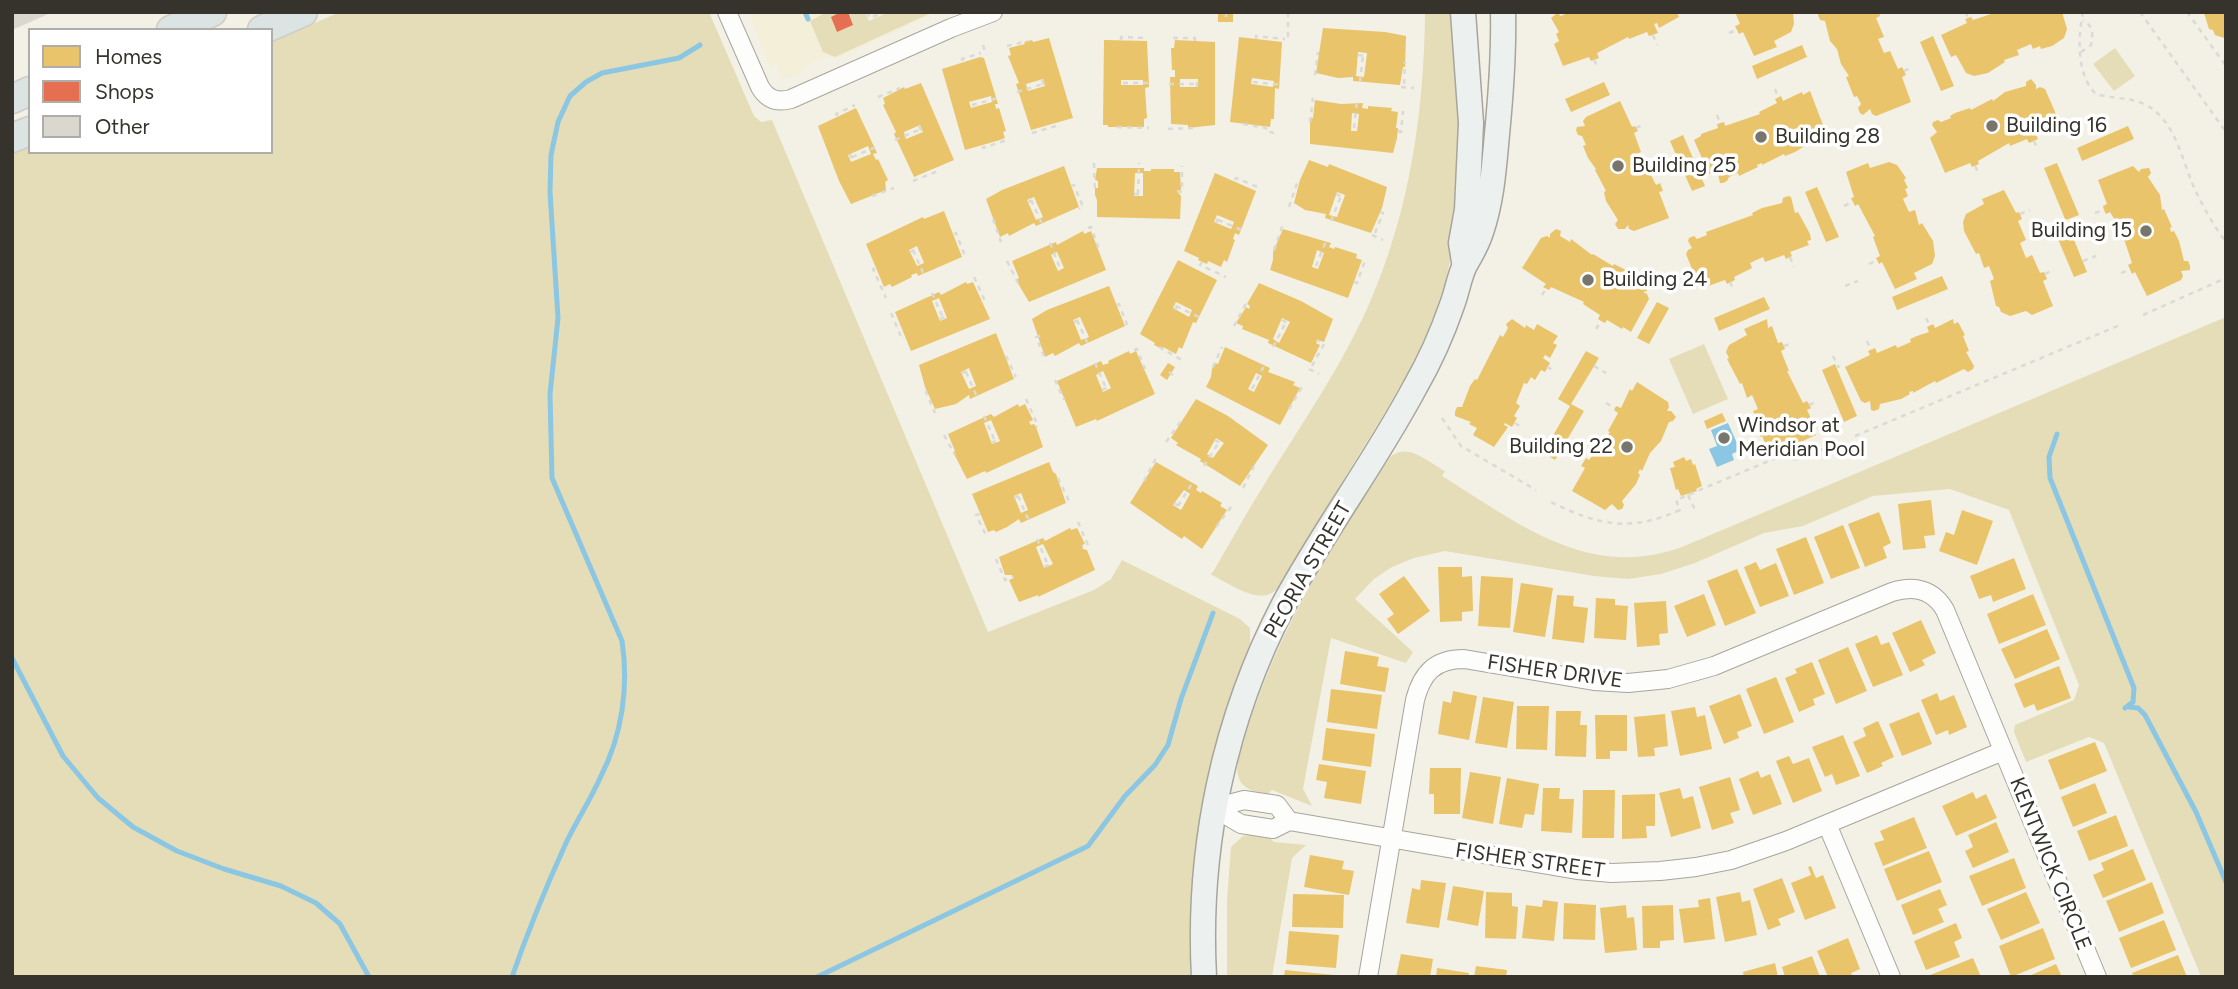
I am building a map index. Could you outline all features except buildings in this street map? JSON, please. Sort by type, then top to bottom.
[{"type":"main road","points":[[177,24],[212,12]]},
{"type":"main road","points":[[267,28],[303,12]]},
{"type":"main road","name":"PEORIA STREET","points":[[1463,12],[1471,122],[1467,210],[1461,243],[1464,266]]},
{"type":"main road","name":"PEORIA STREET","points":[[1204,977],[1204,901],[1214,808],[1233,729],[1269,636],[1289,596],[1415,389],[1442,332],[1464,266],[1476,249],[1495,169],[1502,80],[1503,12]]},
{"type":"main road","points":[[12,99],[28,92]]},
{"type":"street","points":[[727,12],[760,88],[772,99],[780,101],[791,99],[993,12]]},
{"type":"street","name":"FISHER DRIVE","points":[[1368,977],[1417,692],[1425,674],[1438,663],[1464,659],[1606,682],[1668,679],[1714,666],[1905,589],[1923,590],[1932,593],[1941,602],[2003,751]]},
{"type":"street","name":"FISHER STREET","points":[[1214,808],[1241,824],[1273,828],[1289,821],[1542,866],[1600,872],[1681,869],[1731,860],[1766,849],[2003,751]]},
{"type":"street","name":"KENTWICK CIRCLE","points":[[2003,751],[2097,977]]},
{"type":"street","points":[[1827,824],[1891,977]]},
{"type":"path","points":[[867,12],[870,18],[884,12]]},
{"type":"path","points":[[1226,12],[1226,17]]},
{"type":"path","points":[[1256,39],[1256,36],[1287,40],[1288,12]]},
{"type":"path","points":[[1965,12],[1968,18]]},
{"type":"path","points":[[2083,12],[2081,52],[2086,80],[2096,94],[2139,102],[2167,124],[2198,196],[2216,230],[2226,242]]},
{"type":"path","points":[[2140,12],[2226,132]]},
{"type":"path","points":[[2187,12],[2226,66]]},
{"type":"path","points":[[2081,52],[2091,45],[2093,34],[2091,26],[2082,19]]},
{"type":"path","points":[[1729,33],[1737,30]]},
{"type":"path","points":[[1653,35],[1657,45]]},
{"type":"path","points":[[1121,40],[1121,37],[1148,38]]},
{"type":"path","points":[[1173,38],[1195,38],[1195,41]]},
{"type":"path","points":[[1007,46],[1028,41]]},
{"type":"path","points":[[983,46],[986,55]]},
{"type":"path","points":[[1315,75],[1318,52]]},
{"type":"path","points":[[962,61],[981,53]]},
{"type":"path","points":[[1360,82],[1362,55]]},
{"type":"path","points":[[1594,60],[1598,68]]},
{"type":"path","points":[[1405,62],[1403,83],[1414,88]]},
{"type":"path","points":[[1904,71],[1913,67]]},
{"type":"path","points":[[1169,84],[1197,85],[1197,79]]},
{"type":"path","points":[[1253,81],[1282,85]]},
{"type":"path","points":[[1017,92],[1043,83]]},
{"type":"path","points":[[1123,83],[1149,83]]},
{"type":"path","points":[[878,97],[900,89]]},
{"type":"path","points":[[1775,89],[1778,97]]},
{"type":"path","points":[[972,105],[998,98]]},
{"type":"path","points":[[1310,122],[1313,98]]},
{"type":"path","points":[[1354,128],[1357,101]]},
{"type":"path","points":[[837,116],[836,114],[855,105]]},
{"type":"path","points":[[1398,131],[1401,132],[1400,118],[1403,111]]},
{"type":"path","points":[[1717,115],[1720,123]]},
{"type":"path","points":[[1032,133],[1056,126],[1055,124]]},
{"type":"path","points":[[1243,124],[1266,128],[1266,131],[1274,133]]},
{"type":"path","points":[[1636,128],[1643,125]]},
{"type":"path","points":[[1117,127],[1149,128]]},
{"type":"path","points":[[1168,129],[1193,128]]},
{"type":"path","points":[[895,140],[920,129]]},
{"type":"path","points":[[983,146],[984,148],[1010,139]]},
{"type":"path","points":[[2034,141],[2038,150]]},
{"type":"path","points":[[851,157],[876,147]]},
{"type":"path","points":[[1094,163],[1095,191]]},
{"type":"path","points":[[1138,194],[1139,163]]},
{"type":"path","points":[[1177,191],[1182,191],[1182,166]]},
{"type":"path","points":[[1975,166],[1979,174]]},
{"type":"path","points":[[913,181],[938,171],[937,169]]},
{"type":"path","points":[[1235,180],[1236,178],[1260,188]]},
{"type":"path","points":[[1289,207],[1294,199],[1297,183],[1299,184]]},
{"type":"path","points":[[1071,186],[1074,185],[1083,207],[1079,209]]},
{"type":"path","points":[[872,196],[894,188]]},
{"type":"path","points":[[1331,221],[1340,196]]},
{"type":"path","points":[[1031,200],[1042,224]]},
{"type":"path","points":[[1844,206],[1853,202]]},
{"type":"path","points":[[2020,214],[2030,210]]},
{"type":"path","points":[[2095,214],[2104,210]]},
{"type":"path","points":[[1380,212],[1382,213],[1374,232],[1383,240]]},
{"type":"path","points":[[993,219],[1001,242]]},
{"type":"path","points":[[1218,220],[1244,231]]},
{"type":"path","points":[[1274,250],[1283,224]]},
{"type":"path","points":[[1088,228],[1091,227],[1099,249]]},
{"type":"path","points":[[954,234],[956,233],[965,256]]},
{"type":"path","points":[[1316,266],[1326,241]]},
{"type":"path","points":[[1049,243],[1060,268]]},
{"type":"path","points":[[918,248],[912,251],[924,275]]},
{"type":"path","points":[[2083,261],[2096,256]]},
{"type":"path","points":[[1790,257],[1794,267]]},
{"type":"path","points":[[1354,282],[1357,283],[1366,258]]},
{"type":"path","points":[[1869,264],[1877,260]]},
{"type":"path","points":[[1007,261],[1018,283]]},
{"type":"path","points":[[1198,270],[1201,263],[1226,277]]},
{"type":"path","points":[[1212,277],[1216,265]]},
{"type":"path","points":[[875,269],[873,270],[886,298]]},
{"type":"path","points":[[2045,274],[2054,270]]},
{"type":"path","points":[[2120,274],[2130,270]]},
{"type":"path","points":[[974,277],[985,301],[981,302]]},
{"type":"path","points":[[2143,315],[2226,278]]},
{"type":"path","points":[[1845,286],[1858,281]]},
{"type":"path","points":[[1730,282],[1734,291]]},
{"type":"path","points":[[1542,295],[1546,289]]},
{"type":"path","points":[[932,293],[943,318]]},
{"type":"path","points":[[1117,305],[1119,304],[1128,327],[1125,328]]},
{"type":"path","points":[[1234,326],[1245,304],[1250,307]]},
{"type":"path","points":[[1176,306],[1203,319]]},
{"type":"path","points":[[891,313],[902,339],[904,338]]},
{"type":"path","points":[[1927,318],[1930,326]]},
{"type":"path","points":[[1077,321],[1088,344]]},
{"type":"path","points":[[1596,329],[1601,321]]},
{"type":"path","points":[[1273,346],[1286,322]]},
{"type":"path","points":[[1855,436],[2120,325]]},
{"type":"path","points":[[1040,336],[1036,337],[1046,361]]},
{"type":"path","points":[[1317,340],[1324,344],[1310,367],[1319,374]]},
{"type":"path","points":[[1867,341],[1871,350]]},
{"type":"path","points":[[1784,346],[1790,344]]},
{"type":"path","points":[[1159,347],[1182,360]]},
{"type":"path","points":[[1135,350],[1137,349],[1145,369]]},
{"type":"path","points":[[1213,367],[1221,350]]},
{"type":"path","points":[[1006,356],[1015,375]]},
{"type":"path","points":[[1833,356],[1839,368]]},
{"type":"path","points":[[1095,363],[1106,388]]},
{"type":"path","points":[[1252,389],[1265,364]]},
{"type":"path","points":[[1594,366],[1606,373]]},
{"type":"path","points":[[1548,367],[1553,370]]},
{"type":"path","points":[[966,372],[977,397]]},
{"type":"path","points":[[1169,372],[1174,376]]},
{"type":"path","points":[[1055,380],[1064,400]]},
{"type":"path","points":[[1289,409],[1302,387]]},
{"type":"path","points":[[927,391],[934,413]]},
{"type":"path","points":[[1026,399],[1038,426],[1036,427]]},
{"type":"path","points":[[1809,405],[1816,402]]},
{"type":"path","points":[[1606,403],[1615,408]]},
{"type":"path","points":[[984,416],[995,441]]},
{"type":"path","points":[[1442,418],[1461,446],[1536,490]]},
{"type":"path","points":[[1166,442],[1181,421]]},
{"type":"path","points":[[1515,423],[1521,427]]},
{"type":"path","points":[[944,435],[955,455]]},
{"type":"path","points":[[1204,466],[1219,442]]},
{"type":"path","points":[[1552,502],[1589,519],[1627,524],[1651,521],[1680,510],[1676,500],[1739,471],[1780,456],[1795,460],[1832,445]]},
{"type":"path","points":[[1577,457],[1584,462]]},
{"type":"path","points":[[1144,481],[1156,458]]},
{"type":"path","points":[[1243,488],[1254,466]]},
{"type":"path","points":[[1058,478],[1069,501]]},
{"type":"path","points":[[1178,506],[1193,482]]},
{"type":"path","points":[[1688,495],[1695,510]]},
{"type":"path","points":[[1018,496],[1028,521]]},
{"type":"path","points":[[1216,527],[1230,506],[1238,511]]},
{"type":"path","points":[[979,514],[976,515],[986,536]]},
{"type":"path","points":[[1078,522],[1088,545],[1082,547]]},
{"type":"path","points":[[1037,539],[1048,565]]},
{"type":"path","points":[[996,559],[1005,580],[1013,577]]},
{"type":"shaded area","points":[[340,12],[709,12],[754,116],[761,122],[772,120],[988,632],[1094,590],[1111,579],[1122,560],[1240,619],[1250,628],[1250,644],[1222,727],[1202,807],[1191,889],[1191,977],[12,977],[12,153],[28,147],[28,154],[273,154],[273,41]]},
{"type":"shaded area","points":[[748,12],[932,12],[928,17],[836,59],[828,56],[804,66],[800,74],[789,78],[782,77],[777,64],[770,67]]},
{"type":"shaded area","points":[[827,12],[865,12],[869,21],[889,12],[931,13],[835,57],[823,52],[810,21]]},
{"type":"shaded area","points":[[1425,12],[1451,12],[1453,18],[1460,167],[1456,226],[1444,284],[1436,311],[1413,363],[1288,572],[1271,594],[1254,595],[1210,574],[1334,372],[1359,326],[1384,267],[1405,196],[1418,123]]},
{"type":"shaded area","points":[[2115,48],[2135,76],[2114,91],[2093,64]]},
{"type":"shaded area","points":[[2226,317],[2226,977],[2199,977],[2104,743],[2089,737],[2026,762],[2014,732],[2015,725],[2074,700],[2079,685],[2009,510],[1950,489],[1873,496],[1803,526],[1764,533],[1695,563],[1661,574],[1628,579],[1594,576],[1445,551],[1414,558],[1392,567],[1374,579],[1355,599],[1413,652],[1406,663],[1331,638],[1303,789],[1312,806],[1272,790],[1268,794],[1252,790],[1240,781],[1240,752],[1258,697],[1289,625],[1347,522],[1390,457],[1397,453],[1411,452],[1425,459],[1445,471],[1442,476],[1498,512],[1555,542],[1585,552],[1616,557],[1648,556],[1682,547]]},
{"type":"shaded area","points":[[1704,344],[1728,399],[1693,414],[1669,359]]},
{"type":"shaded area","points":[[1243,836],[1268,836],[1274,842],[1306,845],[1292,858],[1272,977],[1227,977],[1227,900],[1231,847]]},
{"type":"water","name":"Windsor at Meridian Pool","points":[[1728,423],[1740,450],[1732,454],[1734,460],[1717,467],[1709,449],[1717,446],[1711,430]]},
{"type":"waterway","points":[[805,12],[808,19]]},
{"type":"waterway","points":[[512,977],[570,834],[608,760],[619,727],[625,676],[622,641],[552,478],[550,394],[558,318],[550,192],[551,155],[558,122],[570,96],[586,82],[602,73],[679,58],[700,45]]},
{"type":"waterway","points":[[2057,434],[2049,457],[2050,478],[2134,688],[2133,702],[2125,708]]},
{"type":"waterway","points":[[817,977],[1088,846],[1125,796],[1155,765],[1168,745],[1181,699],[1213,613]]},
{"type":"waterway","points":[[12,658],[63,756],[98,798],[133,827],[177,851],[281,886],[316,903],[340,924],[369,977]]},
{"type":"waterway","points":[[2129,707],[2138,708],[2145,715],[2196,812],[2226,882]]},
{"type":"place","name":"Building 16","points":[[1992,126]]},
{"type":"place","name":"Building 28","points":[[1761,137]]},
{"type":"place","name":"Building 25","points":[[1618,166]]},
{"type":"place","name":"Building 15","points":[[2146,231]]},
{"type":"place","name":"Building 24","points":[[1588,280]]},
{"type":"place","name":"Windsor at Meridian Pool","points":[[1724,438]]},
{"type":"place","name":"Building 22","points":[[1627,447]]}]
